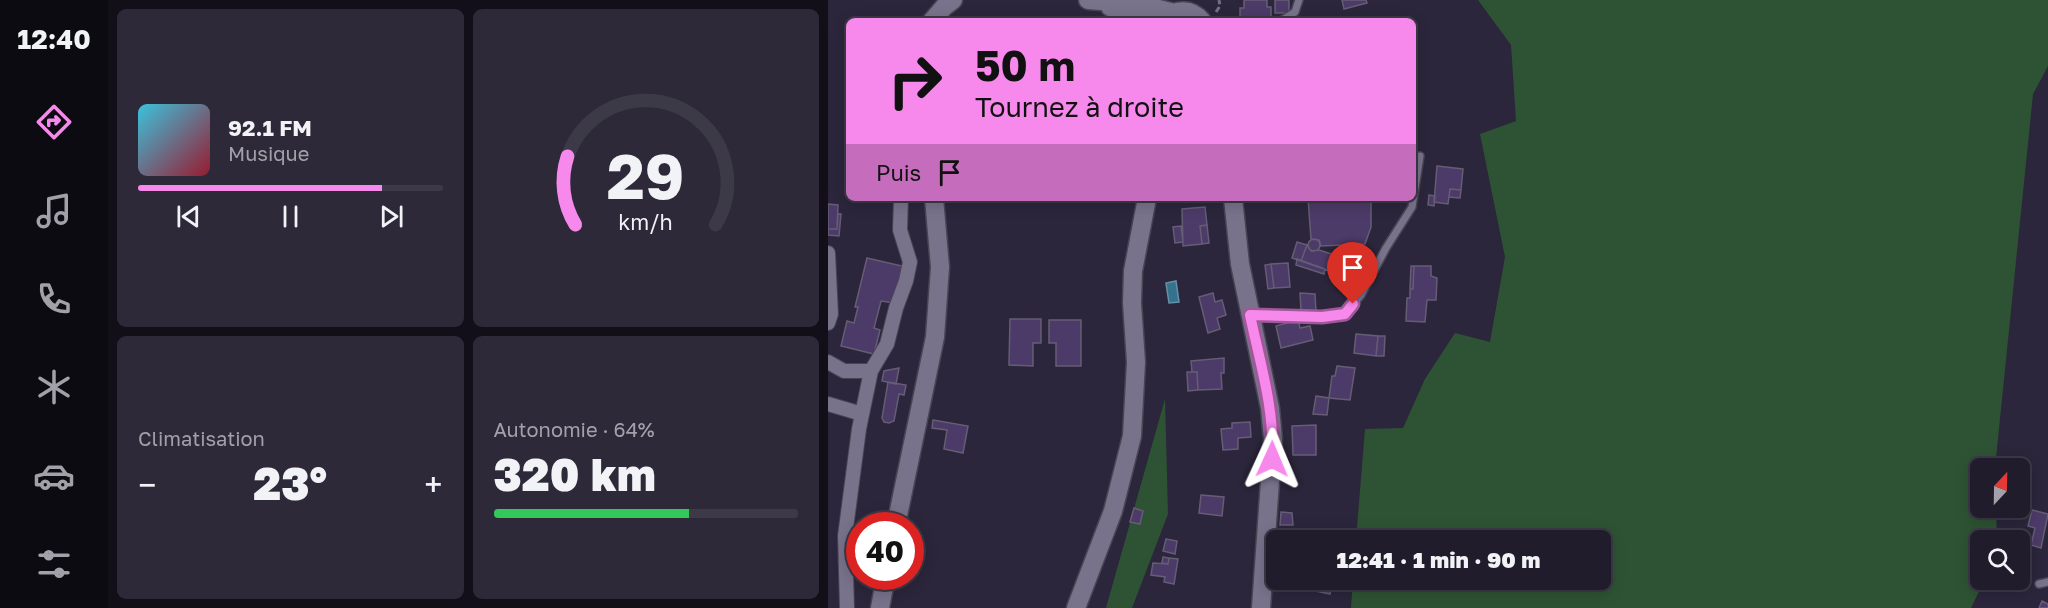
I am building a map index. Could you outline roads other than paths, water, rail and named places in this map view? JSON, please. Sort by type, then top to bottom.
[{"type":"street","points":[[935,18],[953,0]]},
{"type":"street","points":[[1088,0],[1198,13]]},
{"type":"street","points":[[847,608],[844,536],[862,414],[871,371],[887,344],[910,262],[900,230],[902,201]]},
{"type":"street","points":[[899,512],[935,337],[940,267],[934,201]]},
{"type":"street","points":[[1076,608],[1113,511],[1132,436],[1136,399],[1133,271],[1146,201]]},
{"type":"street","points":[[1233,201],[1240,264],[1270,408],[1273,439],[1261,608]]},
{"type":"street","points":[[828,253],[831,314],[828,323]]},
{"type":"street","points":[[828,362],[844,370],[871,371]]},
{"type":"street","points":[[828,404],[862,414]]},
{"type":"street","points":[[880,608],[883,590]]},
{"type":"lane","points":[[1286,18],[1295,12],[1299,0]]},
{"type":"lane","points":[[1416,182],[1420,156]]},
{"type":"lane","points":[[1250,315],[1322,317],[1345,314],[1361,295],[1386,248],[1412,207],[1413,201]]},
{"type":"lane","points":[[2039,584],[2048,582]]},
{"type":"water","points":[[1176,281],[1179,302],[1169,303],[1166,283]]}]
